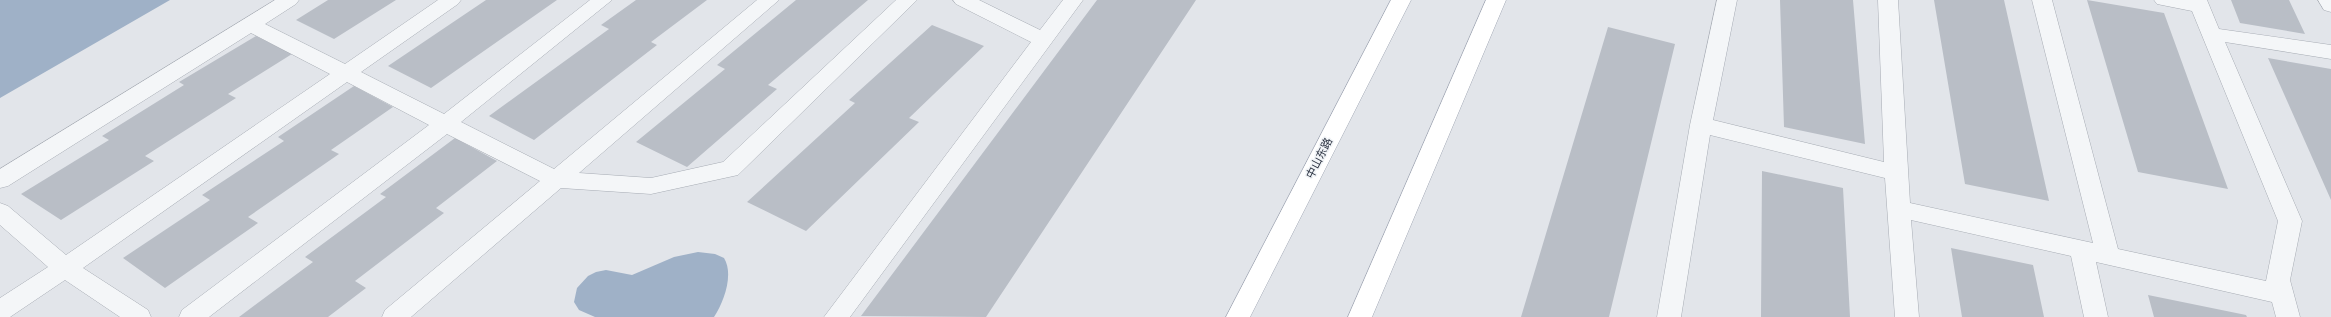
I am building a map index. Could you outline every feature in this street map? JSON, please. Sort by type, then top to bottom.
[{"type":"main road","name":"中山东路","points":[[1238,317],[1401,0]]},
{"type":"main road","points":[[1360,317],[1496,0]]},
{"type":"lane","points":[[0,180],[289,0]]},
{"type":"lane","points":[[0,311],[65,268],[451,0]]},
{"type":"lane","points":[[191,317],[446,123],[602,0]]},
{"type":"lane","points":[[394,317],[769,0]]},
{"type":"lane","points":[[250,24],[556,180],[651,186],[730,169],[907,0]]},
{"type":"lane","points":[[963,0],[1042,39]]},
{"type":"lane","points":[[836,317],[1042,39],[1073,0]]},
{"type":"lane","points":[[1669,317],[1700,126],[1728,0]]},
{"type":"lane","points":[[1888,0],[1898,209],[1907,317]]},
{"type":"lane","points":[[2042,0],[2108,256]]},
{"type":"lane","points":[[2164,0],[2198,3],[2290,221],[2278,280],[2288,317]]},
{"type":"lane","points":[[2328,0],[2331,6]]},
{"type":"lane","points":[[2212,34],[2331,52]]},
{"type":"lane","points":[[1700,126],[1896,173]]},
{"type":"lane","points":[[1898,209],[2281,294]]},
{"type":"lane","points":[[0,212],[65,268],[139,317]]},
{"type":"lane","points":[[2081,250],[2096,317]]},
{"type":"water","points":[[0,0],[170,0],[0,98]]},
{"type":"water","points":[[698,252],[715,254],[724,258],[727,265],[728,280],[724,296],[714,317],[595,317],[579,310],[574,302],[577,288],[588,276],[596,272],[606,270],[632,275],[674,257]]},
{"type":"building","points":[[328,0],[396,0],[334,39],[296,20]]},
{"type":"building","points":[[486,0],[557,0],[431,88],[388,66]]},
{"type":"building","points":[[636,0],[707,0],[651,42],[657,45],[534,140],[489,116],[609,29],[601,25]]},
{"type":"building","points":[[796,0],[868,0],[768,85],[777,89],[687,167],[636,142],[725,69],[717,65]]},
{"type":"building","points":[[1097,0],[1196,0],[986,317],[861,316]]},
{"type":"building","points":[[1780,0],[1853,0],[1865,144],[1784,127]]},
{"type":"building","points":[[1934,0],[2004,0],[2049,201],[1965,184]]},
{"type":"building","points":[[2087,0],[2164,13],[2228,189],[2138,172]]},
{"type":"building","points":[[2231,0],[2289,0],[2305,34],[2240,23]]},
{"type":"building","points":[[932,25],[984,46],[909,118],[919,122],[806,231],[747,202],[855,103],[849,100]]},
{"type":"building","points":[[1608,27],[1675,44],[1609,317],[1521,317]]},
{"type":"building","points":[[256,36],[292,54],[228,94],[236,98],[145,156],[154,161],[61,220],[21,194],[109,140],[102,136],[184,85],[179,82]]},
{"type":"building","points":[[2268,58],[2331,69],[2331,200]]},
{"type":"building","points":[[354,86],[393,107],[331,150],[339,154],[248,217],[258,223],[165,288],[123,258],[210,200],[202,195],[284,141],[278,137]]},
{"type":"building","points":[[455,138],[497,161],[436,208],[444,213],[355,281],[366,288],[328,317],[239,317],[313,262],[305,257],[386,197],[380,194]]},
{"type":"building","points":[[1762,171],[1843,188],[1850,317],[1761,317]]},
{"type":"building","points":[[1951,248],[2033,265],[2044,317],[1962,317]]},
{"type":"building","points":[[2148,295],[2246,315],[2247,317],[2154,317]]}]
